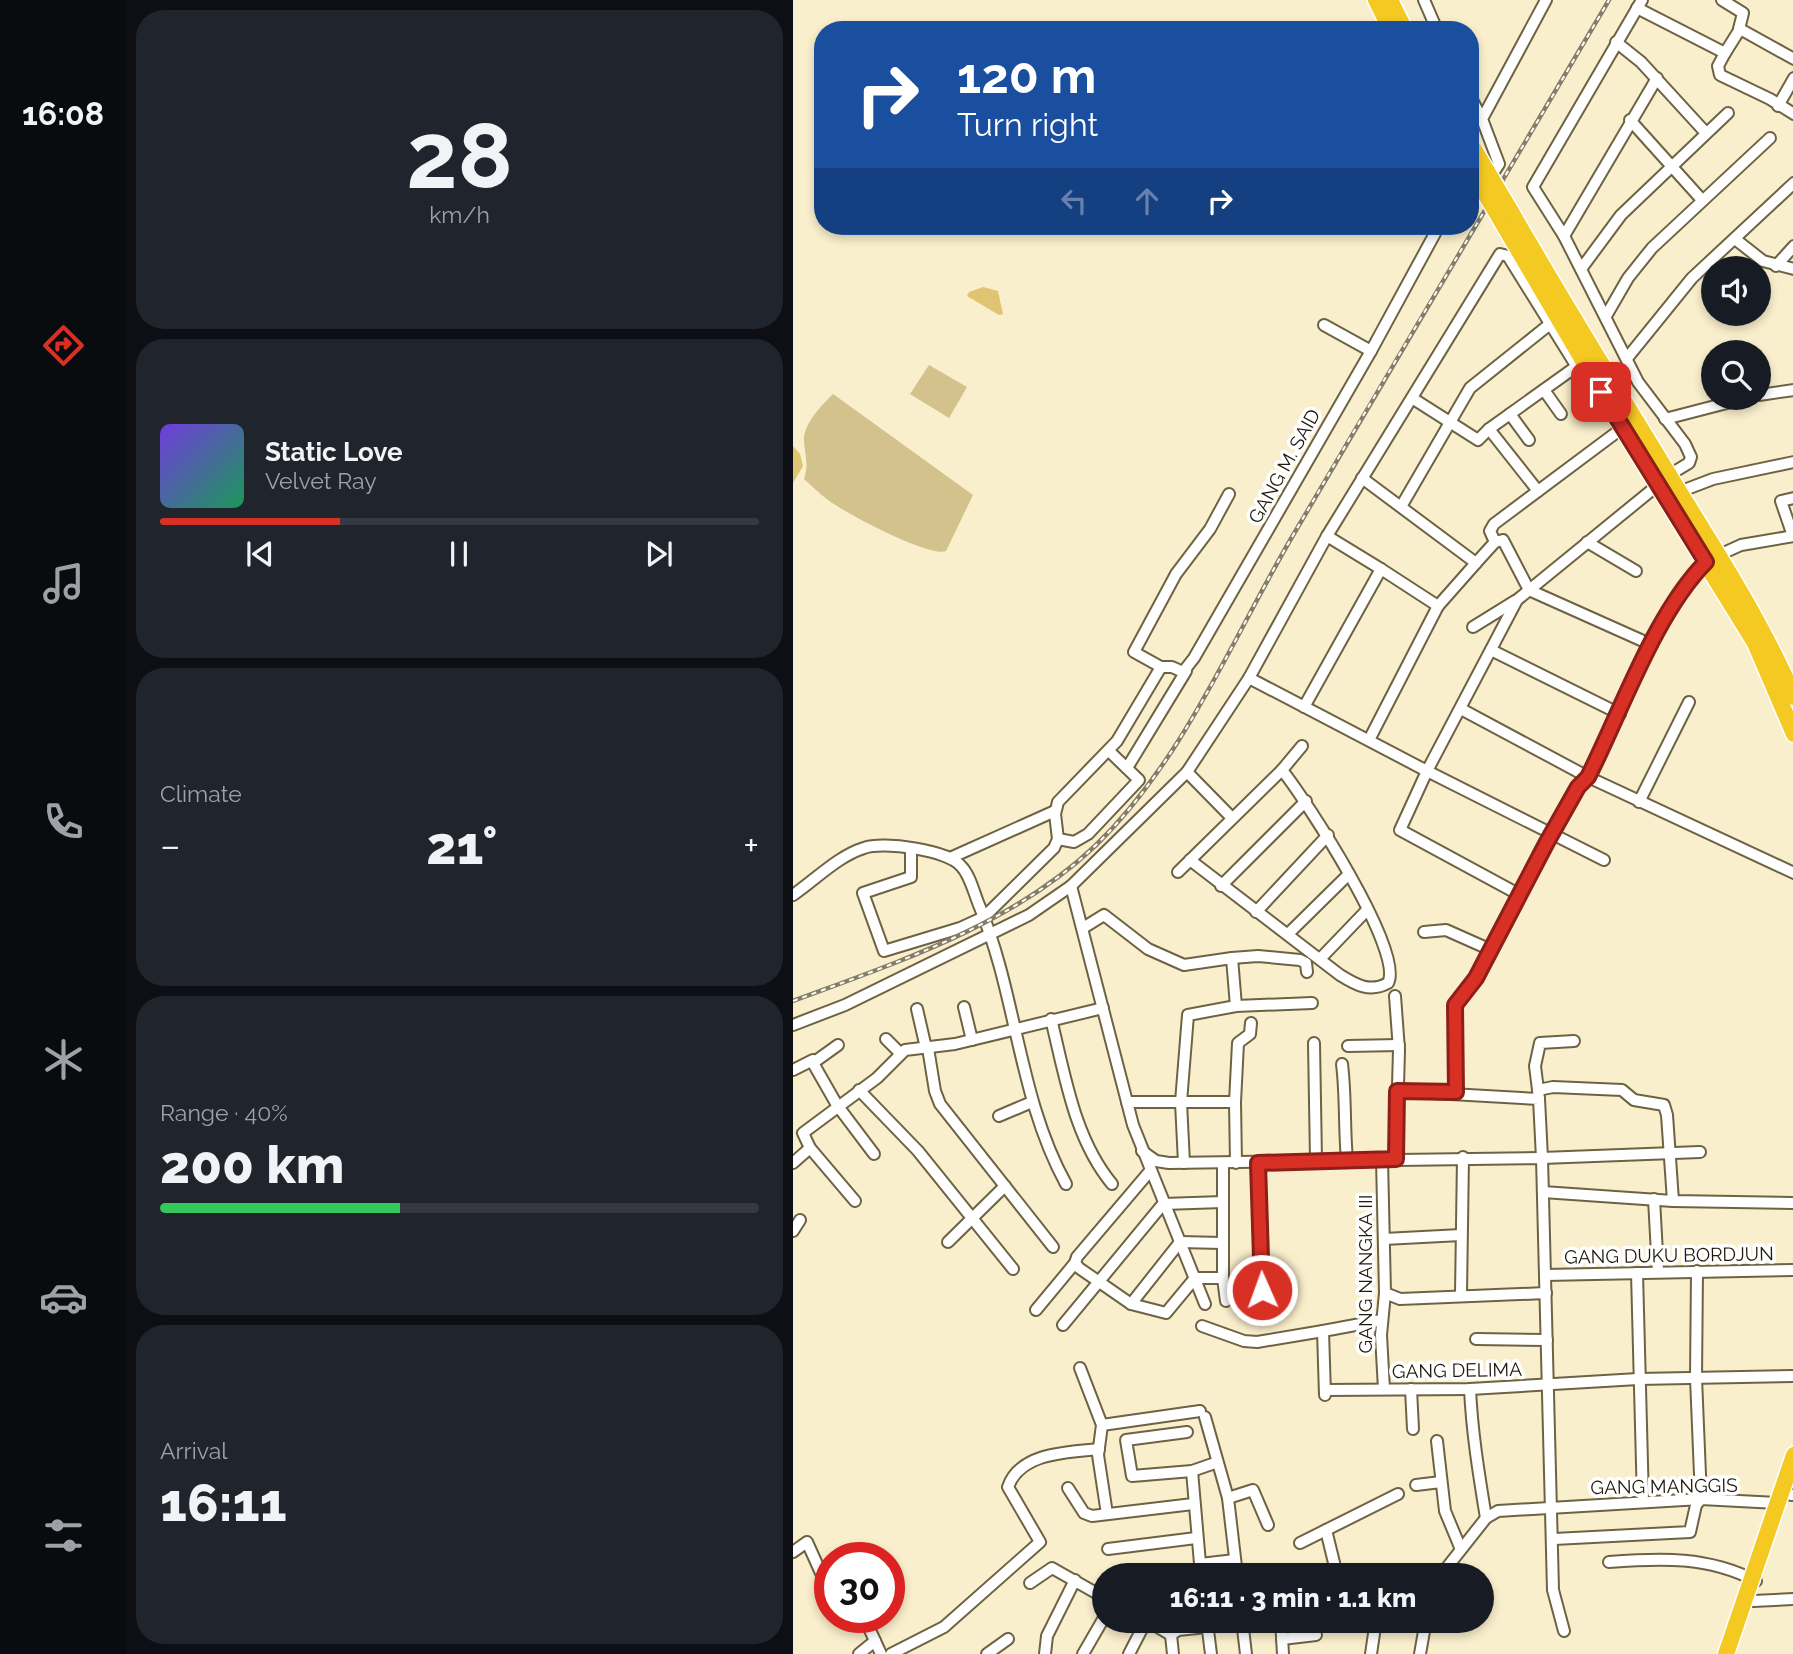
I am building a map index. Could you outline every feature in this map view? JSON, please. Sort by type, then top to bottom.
[{"type":"highway","points":[[1376,0],[1386,21]]},
{"type":"highway","points":[[1390,0],[1400,21]]},
{"type":"highway","points":[[1479,160],[1505,214],[1659,483],[1790,679],[1793,734]]},
{"type":"highway","points":[[1479,180],[1505,214]]},
{"type":"highway","points":[[1659,483],[1679,492],[1755,643],[1789,699]]},
{"type":"highway","points":[[1726,1654],[1789,1495],[1793,1455]]},
{"type":"highway","points":[[1736,1654],[1753,1601],[1754,1580]]},
{"type":"street","points":[[1424,0],[1433,21]]},
{"type":"street","points":[[1482,119],[1546,0]]},
{"type":"street","points":[[1722,0],[1743,13],[1739,29],[1718,66],[1720,75],[1793,114]]},
{"type":"street","points":[[1473,626],[1517,600],[1659,483],[1688,464],[1691,457],[1685,444],[1638,382],[1628,357],[1564,236],[1533,187],[1639,4],[1725,53]]},
{"type":"street","points":[[1739,29],[1793,59]]},
{"type":"street","points":[[1616,42],[1657,78],[1706,134]]},
{"type":"street","points":[[1564,236],[1657,78]]},
{"type":"street","points":[[1778,106],[1793,78]]},
{"type":"street","points":[[1479,113],[1500,162],[1479,187]]},
{"type":"street","points":[[1581,269],[1621,215],[1728,113]]},
{"type":"street","points":[[1630,120],[1702,201]]},
{"type":"street","points":[[1606,316],[1641,260],[1770,138]]},
{"type":"street","points":[[1628,357],[1678,293],[1793,183]]},
{"type":"street","name":"GANG M. SAID","points":[[1127,768],[1371,351],[1434,235]]},
{"type":"street","points":[[1735,239],[1754,256],[1776,266],[1793,269]]},
{"type":"street","points":[[1776,266],[1793,246]]},
{"type":"street","points":[[793,1025],[845,1005],[1029,915],[1071,886],[1187,772],[1249,678],[1327,536],[1500,254],[1508,256],[1617,432],[1659,483]]},
{"type":"street","points":[[1402,505],[1447,423],[1481,377],[1550,324]]},
{"type":"street","points":[[1324,326],[1371,351]]},
{"type":"street","points":[[1412,398],[1475,440],[1577,366]]},
{"type":"street","points":[[1544,390],[1561,414]]},
{"type":"street","points":[[1771,394],[1793,390]]},
{"type":"street","points":[[1665,419],[1701,410]]},
{"type":"street","points":[[1510,414],[1529,440]]},
{"type":"street","points":[[1489,429],[1538,491]]},
{"type":"street","points":[[1495,542],[1490,528],[1617,432]]},
{"type":"street","points":[[1679,492],[1713,480],[1793,462]]},
{"type":"street","points":[[1362,478],[1402,505],[1476,563]]},
{"type":"street","points":[[1186,671],[1161,667],[1134,652],[1176,573],[1210,528],[1229,494]]},
{"type":"street","points":[[1456,1092],[1455,1005],[1476,978],[1578,787],[1588,777],[1652,645],[1690,579],[1712,559],[1741,545],[1793,536],[1781,500],[1793,498]]},
{"type":"street","points":[[1327,536],[1438,606]]},
{"type":"street","points":[[1369,740],[1438,606],[1495,542],[1503,540],[1529,590],[1652,645]]},
{"type":"street","points":[[1587,542],[1636,571]]},
{"type":"street","points":[[1304,707],[1381,569]]},
{"type":"street","points":[[1517,600],[1427,771],[1400,830],[1520,895]]},
{"type":"street","points":[[1491,649],[1620,713]]},
{"type":"street","points":[[911,849],[911,877],[863,893],[882,950],[951,931],[984,917],[1049,855],[1058,839],[1055,811],[1058,802],[1109,751],[1161,667]]},
{"type":"street","points":[[1249,678],[1604,860]]},
{"type":"street","points":[[1639,802],[1689,702]]},
{"type":"street","points":[[1461,709],[1588,777],[1793,873]]},
{"type":"street","points":[[1178,872],[1282,770],[1302,746]]},
{"type":"street","points":[[1058,839],[1079,840],[1115,809],[1140,778],[1109,751]]},
{"type":"street","points":[[1190,860],[1256,912],[1363,988],[1388,984],[1391,966],[1367,910],[1328,835],[1282,770]]},
{"type":"street","points":[[1187,772],[1232,818]]},
{"type":"street","points":[[1221,886],[1306,801]]},
{"type":"street","points":[[950,858],[1055,811]]},
{"type":"street","points":[[1256,912],[1328,835]]},
{"type":"street","points":[[793,895],[852,853],[865,847],[911,849],[950,858],[964,870],[990,933],[1032,1102],[1066,1185]]},
{"type":"street","points":[[1288,934],[1348,874]]},
{"type":"street","points":[[1071,886],[1142,1151],[1205,1304]]},
{"type":"street","points":[[1320,959],[1367,910]]},
{"type":"street","points":[[1083,928],[1104,915],[1148,950],[1184,965],[1258,956],[1301,960],[1306,963],[1307,972]]},
{"type":"street","points":[[1424,932],[1446,930],[1491,950]]},
{"type":"street","points":[[1232,958],[1236,1006]]},
{"type":"street","points":[[1395,996],[1399,1045],[1396,1159]]},
{"type":"street","points":[[1184,1163],[1181,1102],[1188,1015],[1236,1006],[1312,1003]]},
{"type":"street","points":[[964,1007],[972,1040]]},
{"type":"street","points":[[917,1009],[940,1104],[1053,1247]]},
{"type":"street","points":[[855,1200],[810,1147],[803,1133],[877,1077],[900,1053],[972,1040],[1051,1019],[1103,1009]]},
{"type":"street","points":[[1051,1019],[1078,1120],[1096,1165],[1112,1184]]},
{"type":"street","points":[[1236,1163],[1238,1043],[1250,1034],[1251,1023]]},
{"type":"street","points":[[886,1039],[900,1053]]},
{"type":"street","points":[[1564,1631],[1554,1599],[1542,1158],[1535,1066],[1540,1043],[1574,1041]]},
{"type":"street","points":[[1314,1043],[1316,1160]]},
{"type":"street","points":[[793,1070],[838,1045]]},
{"type":"street","points":[[1348,1046],[1399,1045]]},
{"type":"street","points":[[813,1060],[837,1105],[874,1154]]},
{"type":"street","points":[[1342,1064],[1347,1104],[1344,1130],[1347,1160]]},
{"type":"street","points":[[1397,1091],[1539,1095],[1553,1087],[1622,1090],[1634,1100],[1662,1104],[1667,1115],[1673,1200]]},
{"type":"street","points":[[859,1090],[918,1151],[1013,1269]]},
{"type":"street","points":[[999,1116],[1032,1102]]},
{"type":"street","points":[[1127,1102],[1235,1102]]},
{"type":"street","points":[[793,1163],[810,1147]]},
{"type":"street","points":[[1142,1151],[1156,1161],[1184,1163],[1463,1157],[1542,1158],[1700,1152]]},
{"type":"street","points":[[1461,1294],[1463,1157]]},
{"type":"street","name":"GANG NANGKA III","points":[[1382,1159],[1384,1389]]},
{"type":"street","points":[[1223,1163],[1222,1243],[1226,1301]]},
{"type":"street","points":[[1258,1163],[1262,1290]]},
{"type":"street","points":[[1036,1310],[1150,1171]]},
{"type":"street","points":[[948,1242],[1005,1186]]},
{"type":"street","points":[[1543,1192],[1673,1200],[1793,1203]]},
{"type":"street","points":[[1654,1199],[1658,1272]]},
{"type":"street","points":[[1063,1325],[1163,1204],[1223,1202]]},
{"type":"street","points":[[793,1231],[800,1220]]},
{"type":"street","points":[[1384,1238],[1461,1235]]},
{"type":"street","points":[[1180,1242],[1222,1243]]},
{"type":"street","points":[[1131,1304],[1180,1242]]},
{"type":"street","points":[[1075,1263],[1131,1304],[1166,1313],[1195,1278]]},
{"type":"street","name":"GANG DUKU BORDJUN","points":[[1545,1275],[1793,1270]]},
{"type":"street","points":[[1554,1539],[1688,1534],[1701,1499],[1696,1378],[1697,1271]]},
{"type":"street","points":[[1637,1273],[1643,1502]]},
{"type":"street","points":[[1195,1278],[1223,1278]]},
{"type":"street","points":[[1385,1293],[1400,1298],[1545,1293]]},
{"type":"street","points":[[1202,1326],[1244,1341],[1257,1342],[1382,1320]]},
{"type":"street","name":"GANG DELIMA","points":[[1323,1331],[1325,1393],[1384,1389],[1470,1389],[1638,1379],[1793,1376]]},
{"type":"street","points":[[1476,1339],[1547,1340]]},
{"type":"street","points":[[1080,1368],[1102,1425],[1099,1450],[1107,1514]]},
{"type":"street","points":[[1411,1389],[1413,1429]]},
{"type":"street","points":[[1449,1563],[1485,1518],[1481,1472],[1473,1440],[1470,1389]]},
{"type":"street","points":[[1102,1425],[1203,1414],[1228,1498],[1235,1563]]},
{"type":"street","points":[[1187,1432],[1126,1440],[1129,1468],[1136,1478],[1192,1471],[1215,1463]]},
{"type":"street","points":[[1438,1441],[1447,1520],[1460,1547]]},
{"type":"street","points":[[891,1654],[943,1627],[1040,1542],[1008,1487],[1012,1479],[1044,1456],[1099,1450]]},
{"type":"street","points":[[1192,1471],[1199,1563]]},
{"type":"street","points":[[1416,1485],[1441,1482]]},
{"type":"street","points":[[1068,1488],[1084,1513],[1092,1516],[1193,1504]]},
{"type":"street","points":[[1228,1498],[1253,1490],[1268,1525]]},
{"type":"street","points":[[1300,1544],[1398,1493]]},
{"type":"street","name":"GANG MANGGIS","points":[[1485,1518],[1498,1511],[1789,1495]]},
{"type":"street","points":[[1326,1530],[1334,1563]]},
{"type":"street","points":[[1108,1549],[1196,1538]]},
{"type":"street","points":[[793,1552],[807,1542],[814,1558]]},
{"type":"street","points":[[1609,1562],[1663,1558],[1700,1561],[1754,1580]]},
{"type":"street","points":[[1223,1563],[1235,1560]]},
{"type":"street","points":[[1030,1583],[1051,1567],[1092,1590]]},
{"type":"street","points":[[1045,1654],[1047,1636],[1075,1580]]},
{"type":"street","points":[[1753,1601],[1793,1599]]},
{"type":"street","points":[[871,1633],[881,1654]]},
{"type":"street","points":[[1083,1654],[1095,1633]]},
{"type":"street","points":[[1129,1654],[1140,1633]]},
{"type":"street","points":[[1167,1633],[1171,1635]]},
{"type":"street","points":[[1208,1633],[1211,1654]]},
{"type":"street","points":[[1244,1633],[1246,1654]]},
{"type":"street","points":[[1282,1633],[1284,1654]]},
{"type":"street","points":[[1371,1654],[1374,1633]]},
{"type":"street","points":[[1420,1654],[1424,1633]]},
{"type":"street","points":[[1171,1635],[1173,1654]]},
{"type":"street","points":[[1282,1639],[1316,1635]]},
{"type":"street","points":[[987,1654],[1008,1640]]},
{"type":"street","points":[[859,1654],[875,1641]]},
{"type":"shaded area","points":[[983,287],[998,291],[1003,314],[999,315],[967,296],[969,292]]},
{"type":"shaded area","points":[[929,365],[967,387],[949,418],[910,394]]},
{"type":"shaded area","points":[[833,394],[973,495],[946,551],[923,548],[869,524],[828,500],[804,479],[804,441],[807,428],[814,415]]},
{"type":"shaded area","points":[[793,446],[800,454],[803,466],[793,483]]},
{"type":"railway","points":[[1479,220],[1609,0]]},
{"type":"railway","points":[[793,1001],[913,956],[991,919],[1063,874],[1095,846],[1126,813],[1154,776],[1204,699],[1292,537],[1470,235]]},
{"type":"route","points":[[1262,1290],[1258,1163],[1396,1159],[1397,1091],[1456,1092],[1455,1005],[1476,978],[1547,842],[1578,787],[1588,777],[1652,645],[1690,579],[1706,562],[1601,392]]}]
